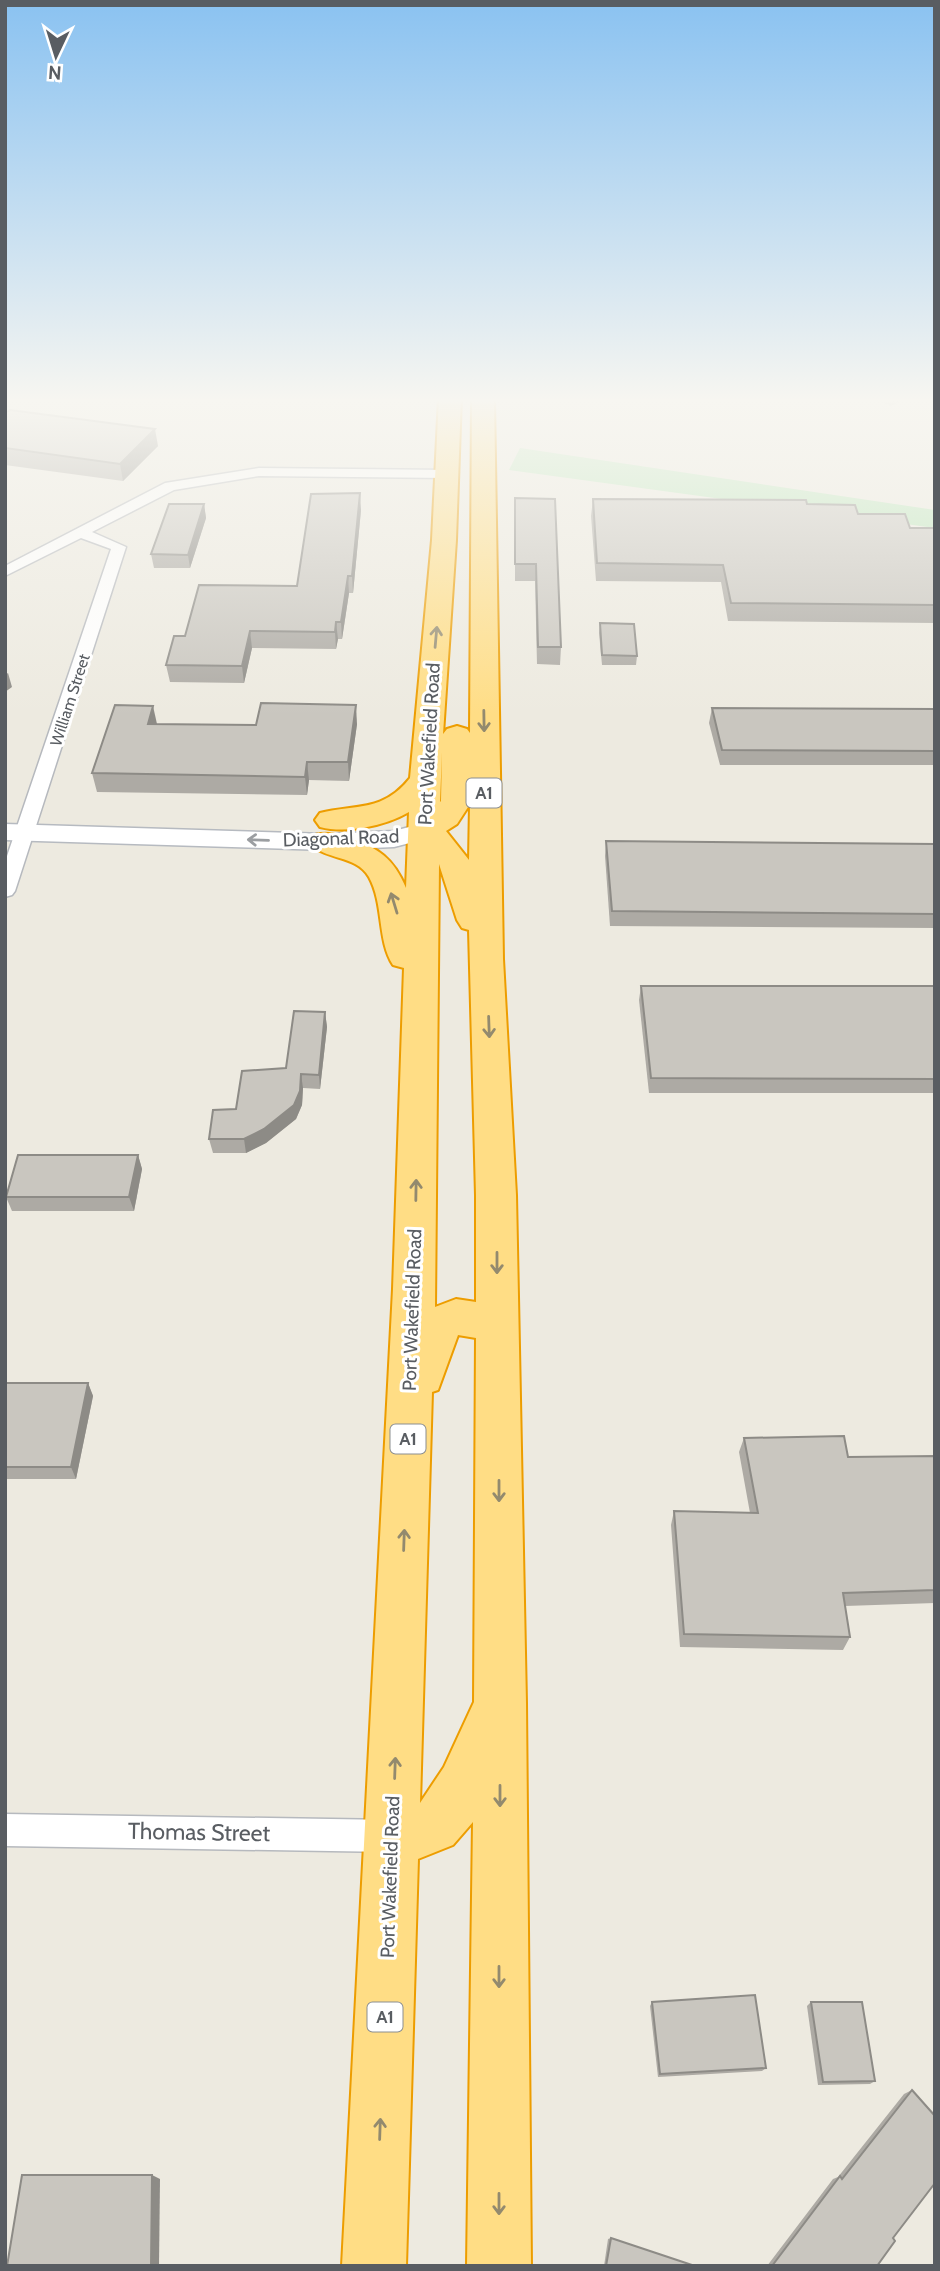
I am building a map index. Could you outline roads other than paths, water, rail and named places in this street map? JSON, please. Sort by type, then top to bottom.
[{"type":"highway","name":"Port Wakefield Road","points":[[374,2266],[409,1411],[425,779],[445,503]]},
{"type":"highway","name":"A1","points":[[483,503],[486,959],[496,1195],[500,1703],[499,2266]]},
{"type":"highway","points":[[483,628],[457,728],[456,801],[446,817],[424,831],[448,849],[462,878],[486,959]]},
{"type":"highway","points":[[328,831],[385,813],[412,797],[425,779]]},
{"type":"highway","points":[[328,831],[372,860],[388,884],[396,908],[420,1042]]},
{"type":"highway","points":[[409,1411],[441,1324],[456,1317],[497,1323]]},
{"type":"highway","points":[[392,1836],[419,1832],[438,1823],[452,1805],[500,1703]]},
{"type":"street","points":[[5,572],[137,503]]},
{"type":"street","name":"William Street","points":[[5,891],[21,827],[119,547],[80,533]]},
{"type":"street","name":"Diagonal Road","points":[[5,817],[21,827],[328,831],[405,837],[424,831]]},
{"type":"street","name":"Thomas Street","points":[[5,1830],[392,1836]]}]
